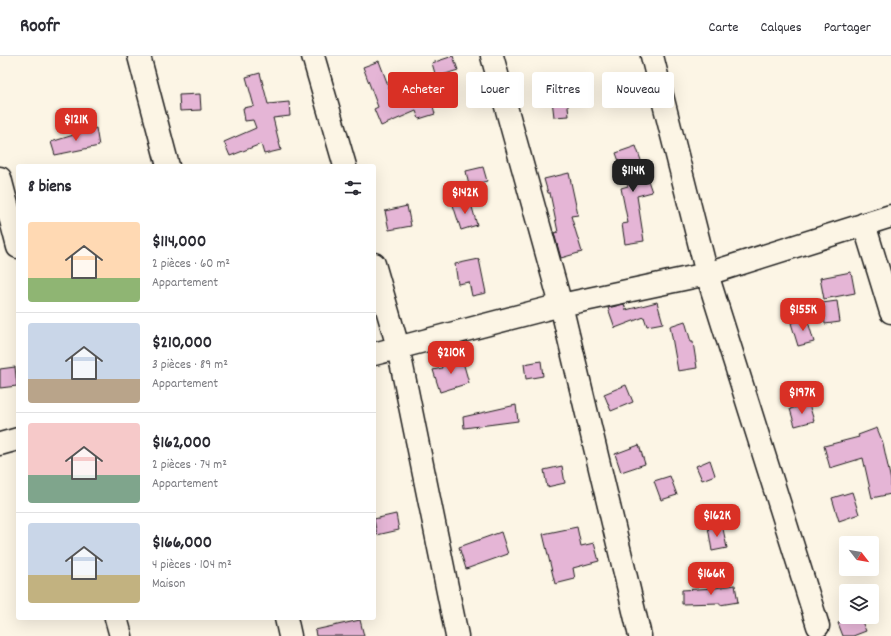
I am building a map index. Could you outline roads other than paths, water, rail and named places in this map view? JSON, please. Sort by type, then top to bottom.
[{"type":"street","points":[[139,56],[167,164]]},
{"type":"street","points":[[313,56],[344,164]]},
{"type":"street","points":[[492,56],[561,304],[640,636]]},
{"type":"street","points":[[652,56],[707,274],[818,626]]},
{"type":"street","points":[[0,178],[16,239]]},
{"type":"street","points":[[376,353],[561,304],[707,274],[891,216]]},
{"type":"street","points":[[864,224],[891,312]]},
{"type":"street","points":[[376,271],[398,347],[457,636]]},
{"type":"street","points":[[0,444],[16,440]]},
{"type":"street","points":[[117,620],[121,636]]},
{"type":"street","points":[[286,620],[290,636]]}]
